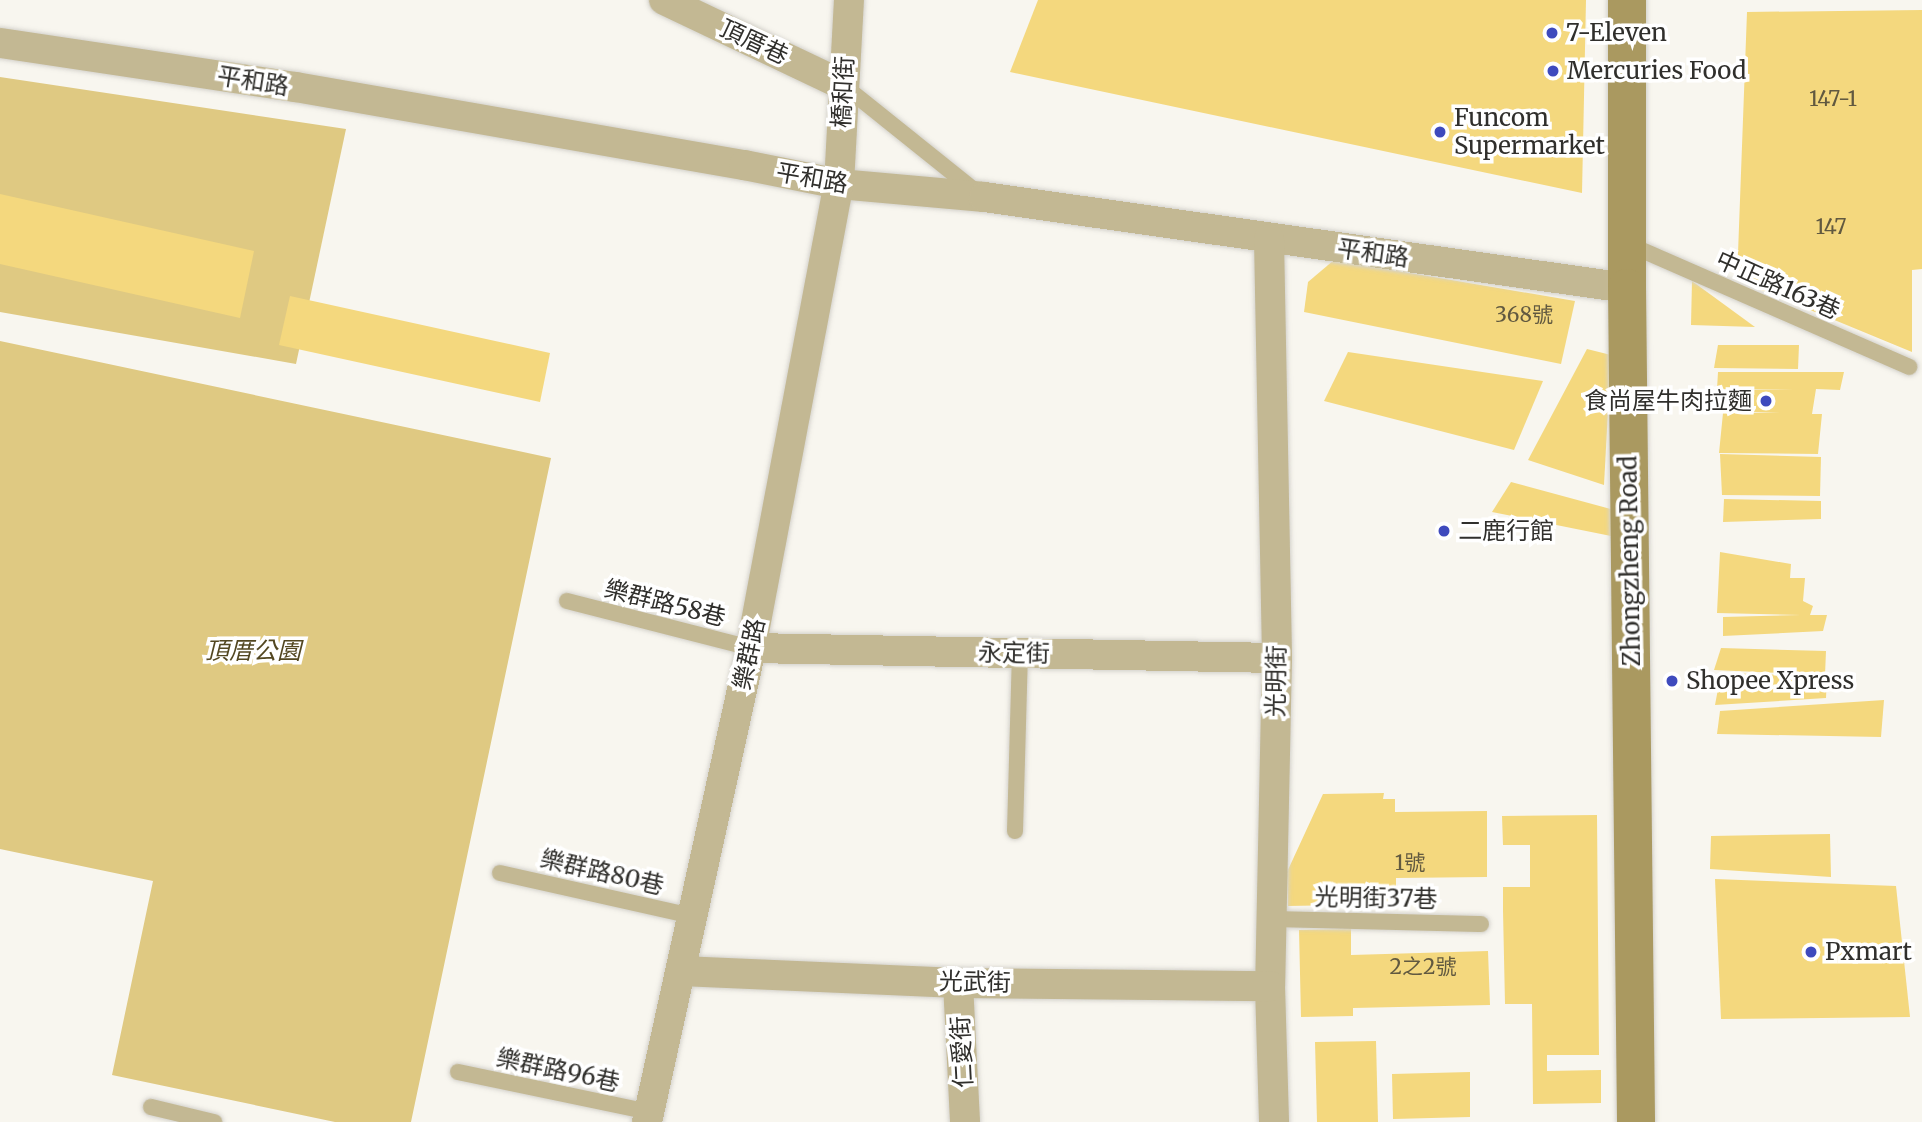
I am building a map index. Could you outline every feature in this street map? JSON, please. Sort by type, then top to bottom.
[{"type":"main road","name":"Zhongzheng Road","points":[[1627,0],[1627,288],[1636,1122]]},
{"type":"street","name":"頂厝巷","points":[[664,0],[843,85]]},
{"type":"street","name":"橋和街","points":[[839,184],[849,0]]},
{"type":"street","name":"平和路","points":[[0,43],[296,87],[744,164],[839,184],[984,197],[1627,288]]},
{"type":"street","name":"樂群路","points":[[648,1117],[751,648],[839,184]]},
{"type":"street","name":"光明街","points":[[1269,239],[1276,658],[1270,986],[1274,1122]]},
{"type":"street","name":"永定街","points":[[751,648],[1276,658]]},
{"type":"street","name":"光武街","points":[[681,971],[958,983],[1270,986]]},
{"type":"street","name":"仁愛街","points":[[958,983],[965,1122]]},
{"type":"lane","points":[[843,85],[984,197]]},
{"type":"lane","name":"中正路163巷","points":[[1628,244],[1909,367]]},
{"type":"lane","name":"樂群路58巷","points":[[567,601],[751,648]]},
{"type":"lane","points":[[1015,831],[1020,654]]},
{"type":"lane","name":"樂群路80巷","points":[[500,873],[693,916]]},
{"type":"lane","name":"光明街37巷","points":[[1271,919],[1481,923]]},
{"type":"lane","name":"樂群路96巷","points":[[458,1072],[648,1117]]},
{"type":"lane","points":[[151,1107],[214,1122]]},
{"type":"green space","points":[[0,77],[346,129],[296,364],[0,312]]},
{"type":"green space","name":"頂厝公園","points":[[0,341],[551,458],[411,1122],[335,1122],[112,1075],[153,881],[0,849]]},
{"type":"building","name":"Funcom Supermarket","points":[[1038,0],[1586,0],[1582,193],[1010,72]]},
{"type":"building","points":[[1922,10],[1922,269],[1912,270],[1912,352],[1737,280],[1747,12]]},
{"type":"building","points":[[0,194],[254,251],[240,318],[0,264]]},
{"type":"building","points":[[1334,260],[1575,301],[1561,364],[1304,312],[1308,282]]},
{"type":"building","points":[[1692,281],[1755,327],[1691,325]]},
{"type":"building","points":[[290,296],[550,353],[540,402],[279,345]]},
{"type":"building","points":[[1718,345],[1799,345],[1798,369],[1714,368]]},
{"type":"building","points":[[1587,349],[1611,355],[1604,485],[1528,460]]},
{"type":"building","points":[[1348,352],[1543,381],[1514,450],[1324,401]]},
{"type":"building","points":[[1718,372],[1844,372],[1840,390],[1816,389],[1812,414],[1822,414],[1818,454],[1719,453],[1723,413],[1780,413],[1717,411],[1719,390],[1794,389],[1717,389]]},
{"type":"building","points":[[1720,454],[1821,457],[1820,496],[1722,495]]},
{"type":"building","points":[[1511,482],[1618,511],[1616,537],[1492,512]]},
{"type":"building","points":[[1724,499],[1821,501],[1821,519],[1723,522]]},
{"type":"building","points":[[1720,552],[1791,564],[1790,578],[1805,578],[1803,601],[1813,606],[1810,615],[1827,615],[1823,631],[1723,636],[1723,617],[1801,615],[1717,613]]},
{"type":"building","points":[[1721,648],[1826,651],[1825,675],[1714,670]]},
{"type":"building","points":[[1721,673],[1827,676],[1826,698],[1715,705]]},
{"type":"building","points":[[1884,700],[1881,737],[1717,734],[1720,711]]},
{"type":"building","points":[[1384,793],[1383,799],[1395,799],[1395,812],[1487,811],[1487,877],[1396,878],[1396,904],[1288,906],[1287,872],[1323,794]]},
{"type":"building","points":[[1597,815],[1599,1055],[1547,1055],[1547,1071],[1601,1070],[1601,1103],[1533,1104],[1532,1004],[1505,1004],[1503,911],[1503,887],[1530,887],[1530,845],[1503,845],[1502,816]]},
{"type":"building","points":[[1830,834],[1831,877],[1710,869],[1711,836]]},
{"type":"building","name":"Pxmart","points":[[1715,879],[1896,886],[1910,1017],[1721,1019]]},
{"type":"building","points":[[1351,929],[1351,955],[1488,951],[1490,1005],[1353,1008],[1353,1016],[1301,1017],[1299,930]]},
{"type":"building","points":[[1376,1041],[1378,1122],[1317,1122],[1315,1042]]},
{"type":"building","points":[[1470,1072],[1470,1117],[1393,1119],[1392,1074]]},
{"type":"place","name":"7-Eleven","points":[[1552,33]]},
{"type":"place","name":"Mercuries Food","points":[[1553,71]]},
{"type":"place","name":"Funcom Supermarket","points":[[1440,132]]},
{"type":"place","name":"食尚屋牛肉拉麵","points":[[1766,401]]},
{"type":"place","name":"二鹿行館","points":[[1444,531]]},
{"type":"place","name":"Shopee Xpress","points":[[1672,681]]},
{"type":"place","name":"Pxmart","points":[[1811,952]]}]
